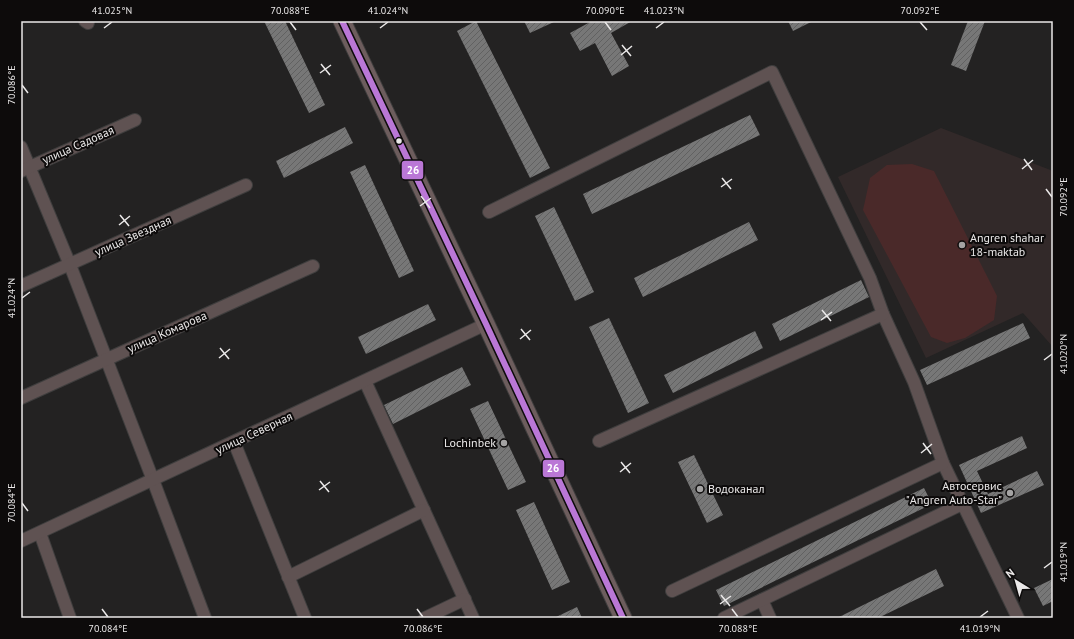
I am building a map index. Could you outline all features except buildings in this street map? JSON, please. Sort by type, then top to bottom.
[{"type":"main road","points":[[342,21],[624,618]]},
{"type":"street","points":[[489,212],[772,72],[870,278],[883,314],[914,382],[943,463],[1018,618]]},
{"type":"street","name":"улица Садовая","points":[[26,169],[135,120]]},
{"type":"street","points":[[21,147],[26,169],[70,265],[205,618]]},
{"type":"street","name":"улица Звездная","points":[[21,286],[246,186]]},
{"type":"street","name":"улица Комарова","points":[[21,398],[313,266]]},
{"type":"street","points":[[599,441],[883,314]]},
{"type":"street","name":"улица Северная","points":[[21,541],[486,324]]},
{"type":"street","points":[[365,381],[473,618]]},
{"type":"street","points":[[234,442],[305,618]]},
{"type":"street","points":[[672,591],[943,463]]},
{"type":"street","points":[[724,618],[962,504]]},
{"type":"street","points":[[288,577],[424,510]]},
{"type":"street","points":[[40,533],[70,618]]},
{"type":"street","points":[[425,618],[465,599]]},
{"type":"street","points":[[762,600],[770,618]]},
{"type":"shaded area","name":"Angren shahar 18-maktab","points":[[941,128],[1053,171],[1053,347],[1023,313],[926,358],[838,177]]},
{"type":"shaded area","points":[[912,164],[934,171],[997,296],[994,320],[965,338],[947,343],[931,337],[863,210],[870,178],[887,165]]},
{"type":"transit line","name":"26","points":[[342,21],[486,324],[623,618]]},
{"type":"place","name":"Angren shahar 18-maktab","points":[[962,245]]},
{"type":"place","name":"Lochinbek","points":[[504,443]]},
{"type":"place","name":"Водоканал","points":[[700,489]]},
{"type":"place","name":"Автосервис \"Angren Auto-Star\"","points":[[1010,493]]}]
